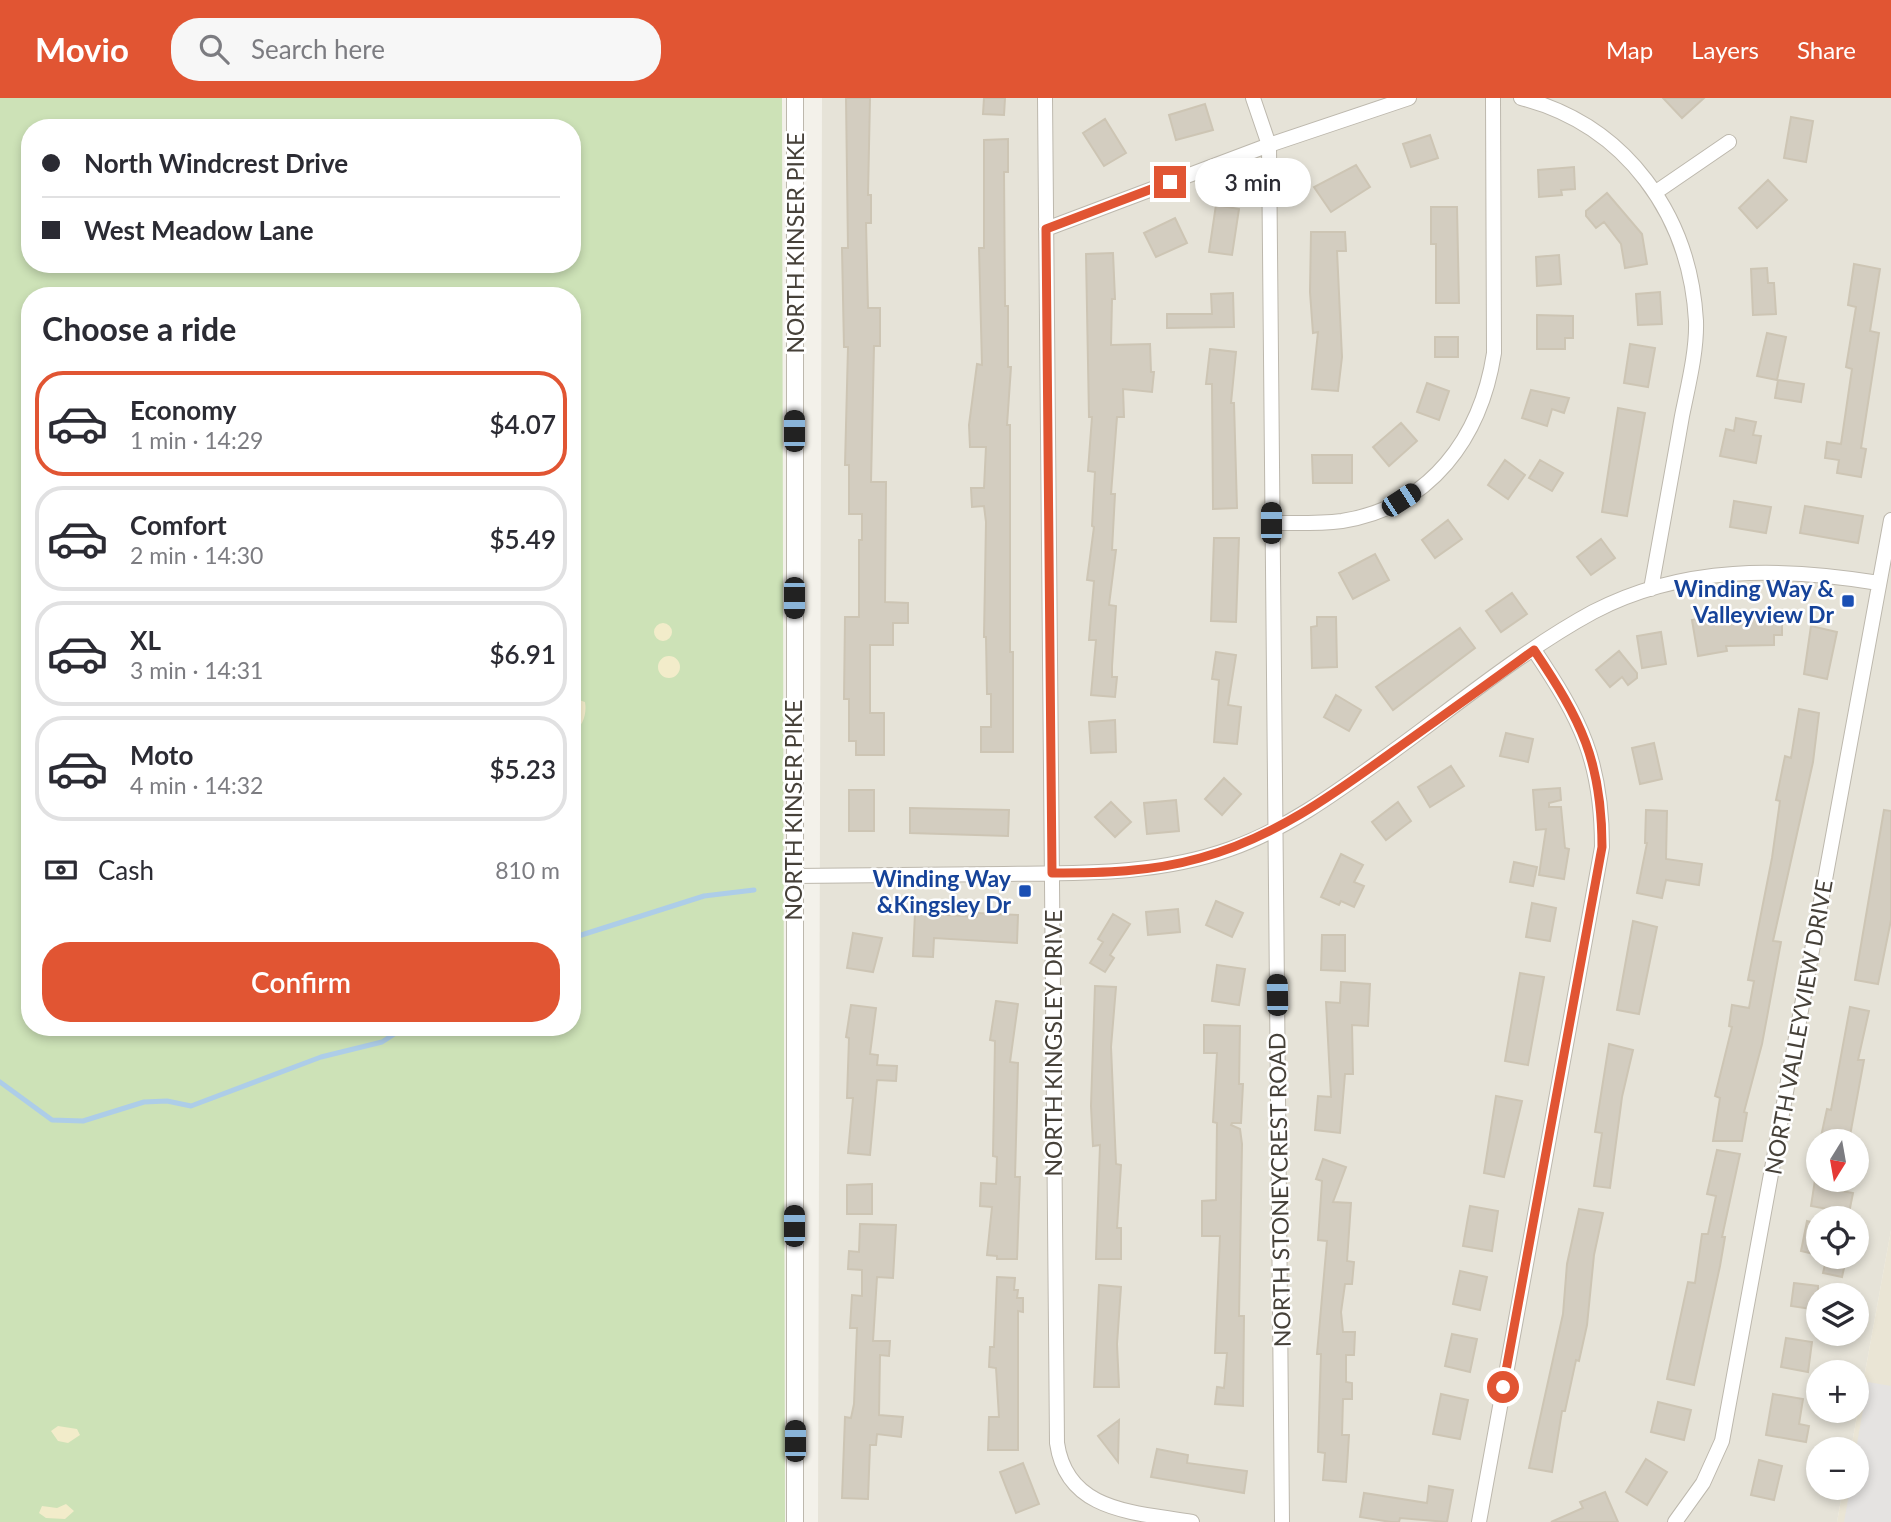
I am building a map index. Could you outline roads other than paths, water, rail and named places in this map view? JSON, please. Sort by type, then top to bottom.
[{"type":"street","name":"NORTH KINSER PIKE","points":[[795,98],[795,1522]]},
{"type":"street","name":"NORTH KINGSLEY DRIVE","points":[[1045,98],[1057,1443],[1059,1459],[1070,1480],[1096,1501],[1116,1508],[1192,1522]]},
{"type":"street","name":"NORTH STONEYCREST ROAD","points":[[1253,98],[1269,145],[1282,1522]]},
{"type":"street","points":[[1046,229],[1269,145],[1409,98]]},
{"type":"street","points":[[1271,523],[1345,520],[1401,500],[1438,473],[1475,423],[1490,381],[1494,353],[1493,98]]},
{"type":"street","points":[[1521,98],[1569,116],[1601,135],[1631,163],[1656,192],[1677,229],[1692,281],[1696,324],[1651,589]]},
{"type":"street","points":[[1656,192],[1729,142]]},
{"type":"street","name":"NORTH VALLEYVIEW DRIVE","points":[[1675,1522],[1703,1483],[1722,1441],[1891,520]]},
{"type":"street","points":[[793,876],[1108,873],[1168,865],[1232,848],[1275,829],[1336,792],[1534,650],[1595,611],[1651,589],[1687,579],[1773,571],[1879,583]]},
{"type":"street","points":[[1479,1522],[1602,847],[1600,793],[1592,754],[1573,712],[1534,650]]},
{"type":"waterway","points":[[581,935],[704,896],[754,890]]},
{"type":"waterway","points":[[0,1082],[52,1120],[83,1121],[144,1102],[167,1101],[191,1106],[321,1057],[382,1042],[391,1036]]},
{"type":"place","name":"Winding Way & Valleyview Dr","points":[[1848,601]]},
{"type":"place","name":"Winding Way &Kingsley Dr","points":[[1025,891]]}]
